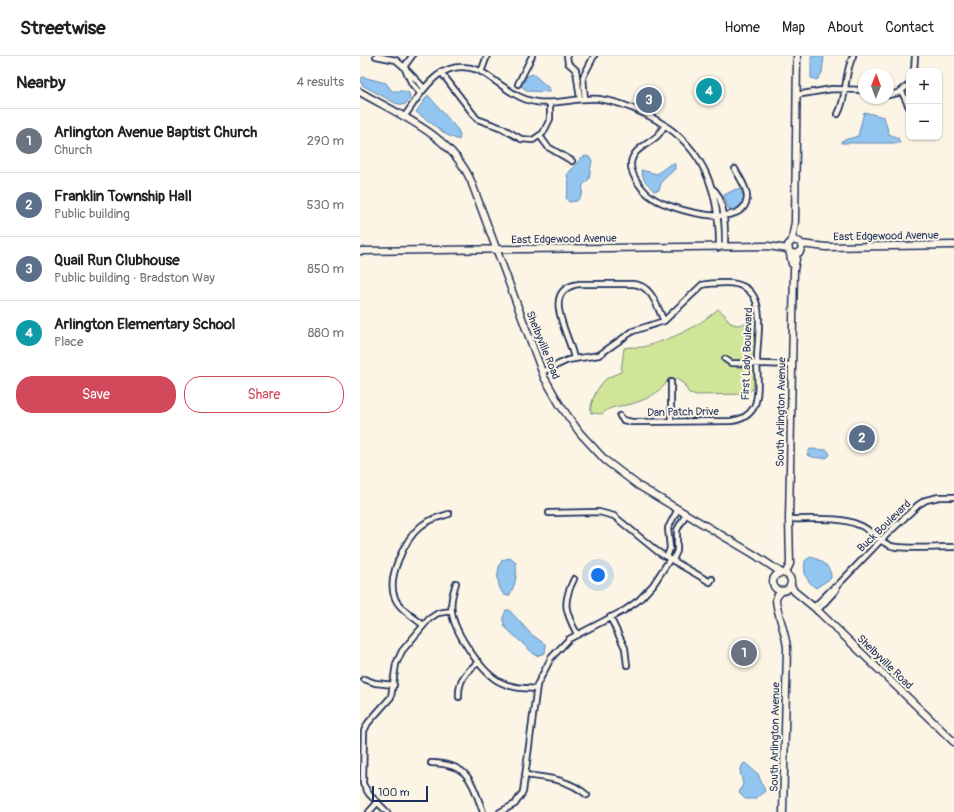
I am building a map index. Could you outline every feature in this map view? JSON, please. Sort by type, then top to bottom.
[{"type":"main road","points":[[789,250],[795,222],[797,56]]},
{"type":"main road","name":"Shelbyville Road","points":[[360,92],[438,138],[457,157],[470,179],[542,372],[566,415],[593,448],[626,477],[765,562]]},
{"type":"main road","points":[[795,222],[800,242]]},
{"type":"main road","points":[[768,246],[791,241],[819,247]]},
{"type":"main road","name":"South Arlington Avenue","points":[[784,574],[790,566],[789,519],[794,270],[800,242]]},
{"type":"main road","points":[[768,246],[799,252],[819,247]]},
{"type":"main road","name":"East Edgewood Avenue","points":[[360,251],[768,246]]},
{"type":"main road","name":"East Edgewood Avenue","points":[[819,247],[954,246]]},
{"type":"main road","name":"South Arlington Avenue","points":[[789,250],[794,270]]},
{"type":"main road","name":"South Arlington Avenue","points":[[790,555],[794,564],[791,582]]},
{"type":"main road","points":[[765,562],[784,574],[791,582],[793,589],[801,597]]},
{"type":"main road","points":[[765,562],[774,572],[774,586],[778,590],[801,597]]},
{"type":"main road","points":[[775,578],[784,574]]},
{"type":"main road","points":[[783,591],[791,582]]},
{"type":"main road","name":"South Arlington Avenue","points":[[774,586],[774,603],[780,615]]},
{"type":"main road","name":"South Arlington Avenue","points":[[783,591],[776,600],[785,632],[787,649],[784,812]]},
{"type":"main road","name":"Shelbyville Road","points":[[801,597],[816,609],[954,742]]},
{"type":"street","points":[[376,56],[396,60],[424,88]]},
{"type":"street","points":[[404,67],[412,56]]},
{"type":"street","points":[[481,72],[487,56]]},
{"type":"street","points":[[518,84],[532,56]]},
{"type":"street","points":[[567,56],[568,63],[576,70],[583,99]]},
{"type":"street","points":[[838,114],[844,102],[847,70],[853,56]]},
{"type":"street","points":[[914,68],[915,56]]},
{"type":"street","points":[[583,99],[583,77],[594,57]]},
{"type":"street","points":[[404,67],[412,84],[420,94]]},
{"type":"street","points":[[404,117],[432,78],[441,72],[459,67],[467,67],[481,72],[519,97],[535,102],[550,103],[583,99],[606,100],[626,106],[665,125],[682,138],[694,151],[704,167],[721,215],[722,247]]},
{"type":"street","points":[[441,72],[470,111],[481,122],[502,128],[515,137],[526,141],[533,140],[540,136],[549,123],[550,103]]},
{"type":"street","points":[[894,94],[902,92],[906,88]]},
{"type":"street","points":[[796,94],[832,89],[858,90]]},
{"type":"street","points":[[902,92],[908,104]]},
{"type":"street","points":[[665,125],[656,137],[635,154],[632,162],[633,175],[646,192],[654,199],[702,215],[721,215],[737,212],[746,201],[746,190],[735,169]]},
{"type":"street","points":[[540,136],[548,147],[572,161]]},
{"type":"street","name":"First Lady Boulevard","points":[[664,321],[702,285],[710,283],[736,284],[746,287],[752,292],[757,301],[758,308],[756,401],[753,409],[747,415]]},
{"type":"street","points":[[542,372],[574,359],[599,355],[633,331],[664,321],[652,295],[642,286],[633,284],[579,284],[570,286],[562,293],[558,306],[574,359]]},
{"type":"street","points":[[725,359],[731,363],[792,365]]},
{"type":"street","points":[[671,382],[671,422]]},
{"type":"street","name":"Dan Patch Drive","points":[[620,416],[628,422],[671,422],[731,421],[747,415]]},
{"type":"street","name":"Buck Boulevard","points":[[816,609],[836,590],[837,586],[881,540],[906,516],[926,500],[939,497],[954,497]]},
{"type":"street","points":[[670,559],[668,528],[678,509]]},
{"type":"street","points":[[549,513],[599,512],[614,516],[658,552],[710,582],[712,579]]},
{"type":"street","points":[[423,625],[397,602],[392,587],[393,576],[406,546],[417,529],[427,521],[449,514]]},
{"type":"street","points":[[500,812],[511,807],[520,798],[523,789],[536,689],[538,681],[553,655],[562,644],[577,634],[629,607],[645,594],[677,551],[677,530],[686,514]]},
{"type":"street","points":[[789,519],[848,521],[866,528],[881,540],[895,547],[954,547]]},
{"type":"street","points":[[574,579],[567,594],[566,606],[568,618],[577,634]]},
{"type":"street","points":[[456,583],[452,598],[452,611],[457,629],[487,673],[501,683],[516,687],[536,689]]},
{"type":"street","points":[[387,812],[368,793],[362,784],[364,731],[369,722],[390,699],[394,685],[398,658],[423,625],[433,616],[452,611]]},
{"type":"street","points":[[610,618],[625,648],[628,665]]},
{"type":"street","points":[[459,697],[460,685],[464,676],[479,662]]},
{"type":"street","points":[[364,679],[376,683],[394,685]]},
{"type":"street","points":[[431,763],[451,764],[466,773],[472,783],[483,812]]},
{"type":"street","points":[[525,775],[566,782],[577,787],[587,795]]},
{"type":"street","points":[[369,812],[378,802]]},
{"type":"green space","points":[[718,309],[724,314],[730,323],[737,325],[750,323],[753,327],[757,364],[757,386],[746,394],[697,395],[689,393],[683,383],[674,378],[668,380],[657,392],[642,400],[609,409],[602,414],[591,413],[591,404],[600,386],[608,378],[621,372],[624,348],[643,347],[674,337],[700,323]]},
{"type":"water","points":[[811,56],[824,56],[822,73],[817,80],[811,78]]},
{"type":"water","points":[[533,74],[550,89],[550,92],[528,91],[521,86],[527,76]]},
{"type":"water","points":[[363,77],[386,83],[392,91],[404,91],[409,93],[410,99],[404,105],[395,103],[362,85],[360,79]]},
{"type":"water","points":[[428,95],[458,130],[460,135],[459,140],[447,135],[416,112]]},
{"type":"water","points":[[864,112],[884,117],[889,134],[898,138],[900,143],[841,143],[841,141],[858,136]]},
{"type":"water","points":[[586,156],[592,160],[589,179],[583,185],[582,195],[577,201],[569,202],[566,198],[569,184],[567,175],[581,158]]},
{"type":"water","points":[[670,164],[675,164],[675,169],[662,181],[659,190],[654,191],[644,180],[641,170],[657,174]]},
{"type":"water","points":[[736,189],[742,190],[744,197],[742,203],[738,207],[731,210],[728,208],[724,195]]},
{"type":"water","points":[[810,449],[827,450],[830,454],[825,458],[812,457],[807,455]]},
{"type":"water","points":[[810,557],[825,564],[830,570],[831,574],[831,578],[816,588],[808,580],[804,569],[805,561]]},
{"type":"water","points":[[510,558],[516,563],[516,580],[509,596],[504,595],[499,587],[498,573],[502,560]]},
{"type":"water","points":[[506,610],[509,610],[531,634],[546,645],[545,653],[536,656],[505,627],[503,618]]},
{"type":"water","points":[[745,763],[758,774],[765,791],[755,799],[745,799],[739,793],[743,784],[740,771]]},
{"type":"place","name":"Arlington Elementary School","points":[[709,91]]},
{"type":"place","name":"Quail Run Clubhouse","points":[[649,100]]},
{"type":"place","name":"Franklin Township Hall","points":[[862,438]]},
{"type":"place","name":"Arlington Avenue Baptist Church","points":[[744,653]]}]
